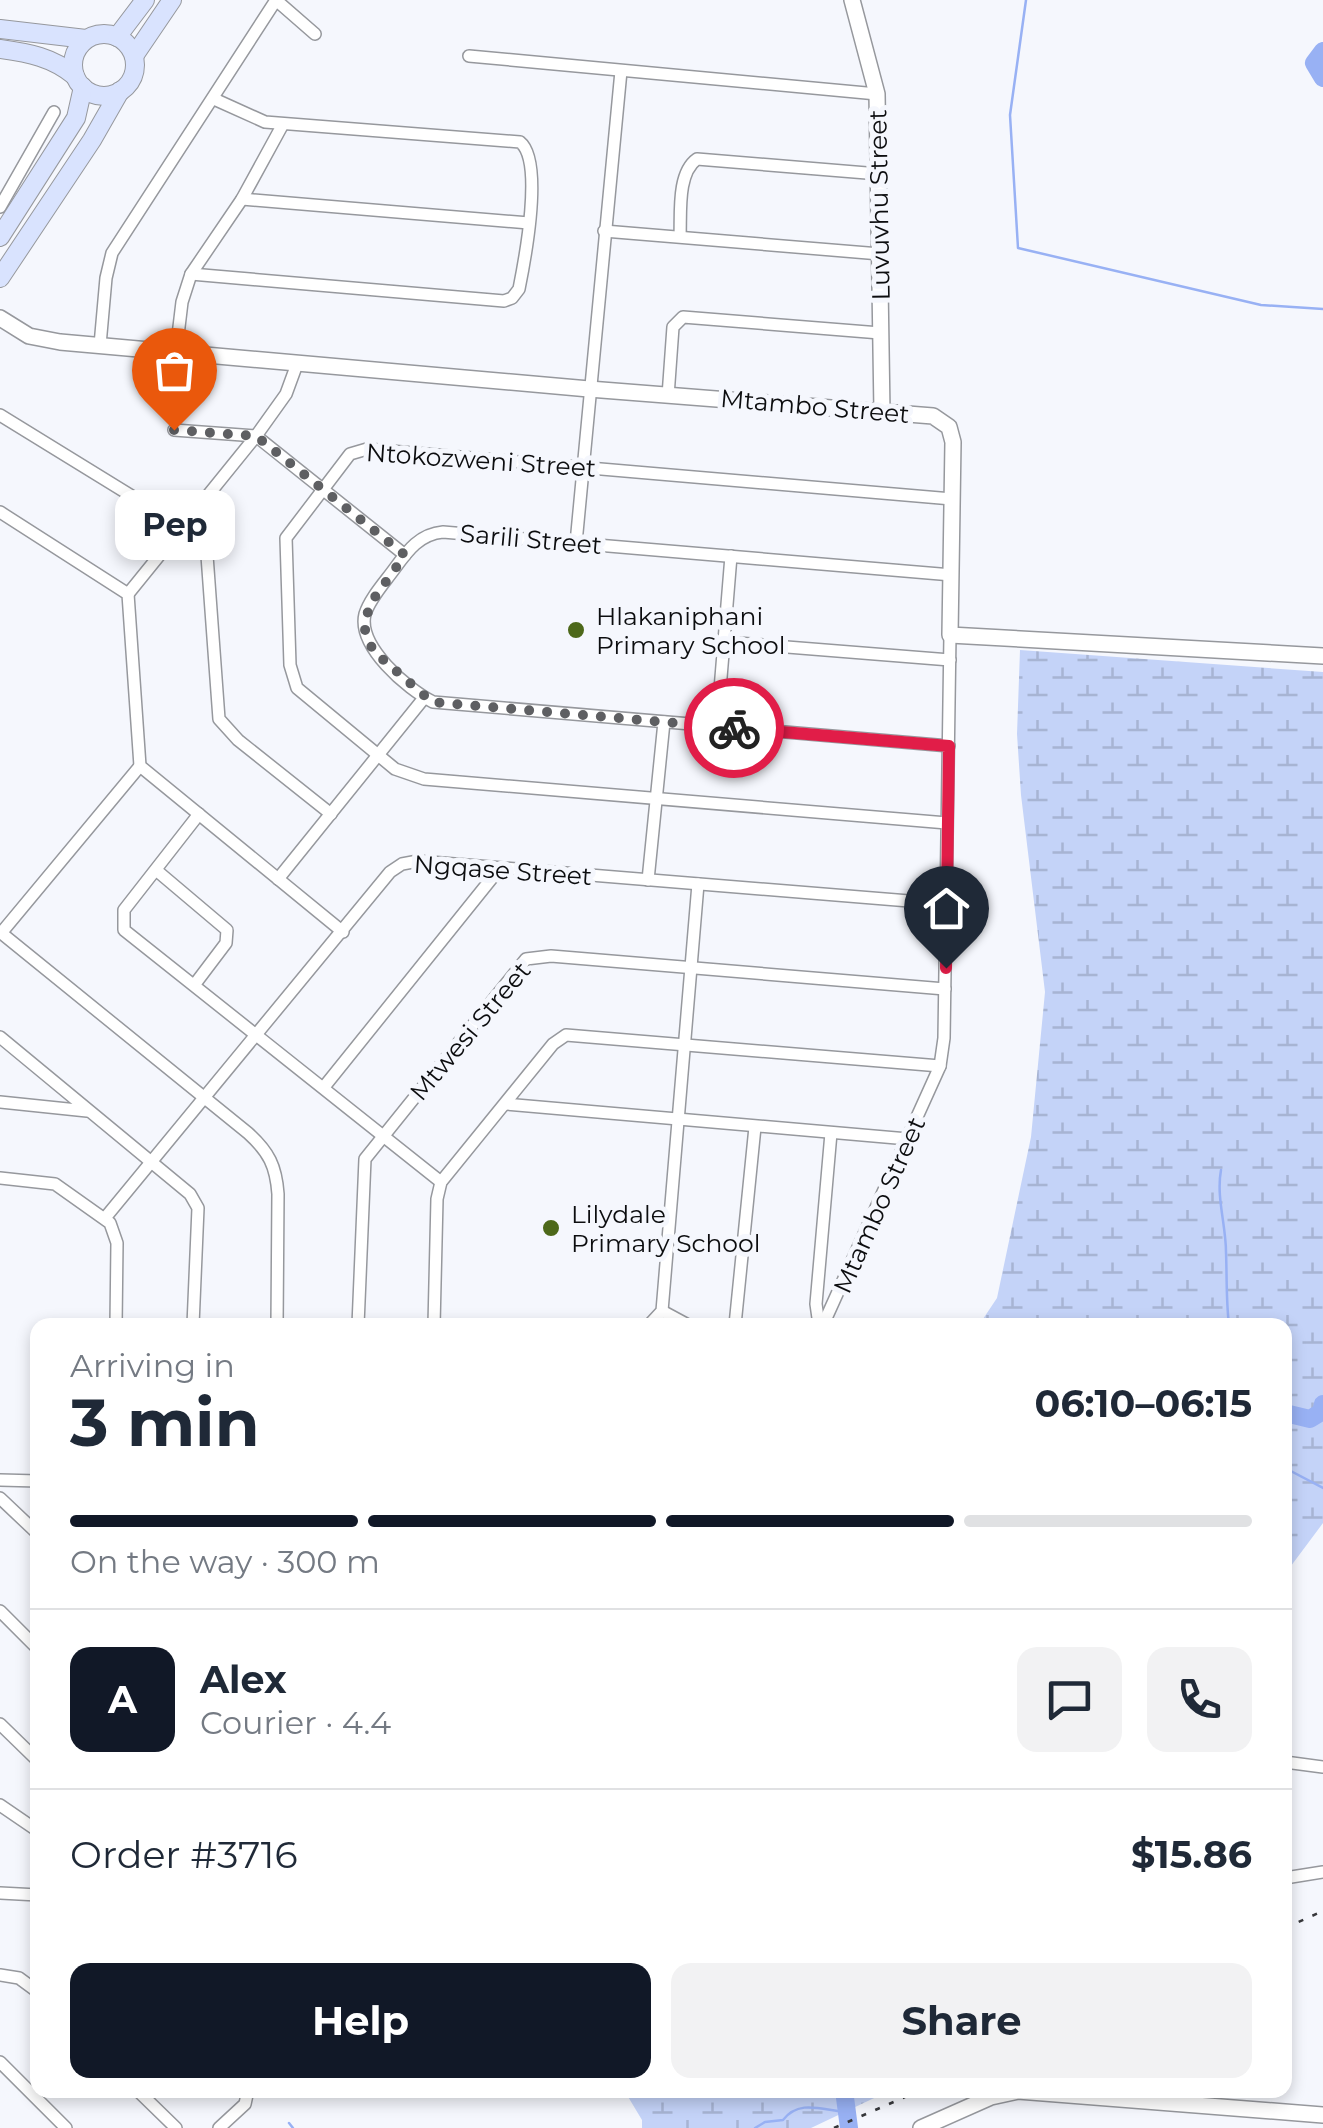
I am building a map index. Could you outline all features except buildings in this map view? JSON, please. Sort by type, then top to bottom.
[{"type":"main road","points":[[117,36],[145,0]]},
{"type":"main road","points":[[0,278],[92,140],[172,0]]},
{"type":"main road","points":[[0,29],[86,39],[106,34],[117,36],[126,42],[134,64]]},
{"type":"main road","points":[[0,237],[76,118],[82,102],[74,56],[86,39]]},
{"type":"main road","points":[[0,49],[40,55],[60,63],[79,82],[101,95],[120,91]]},
{"type":"street","points":[[100,345],[112,254],[276,0],[315,34]]},
{"type":"street","name":"Luvuvhu Street","points":[[852,0],[878,94],[882,412]]},
{"type":"street","points":[[469,56],[878,94]]},
{"type":"street","points":[[576,543],[621,71]]},
{"type":"street","points":[[191,274],[504,301],[519,289],[529,223],[532,164],[526,145],[512,140],[283,124],[246,116],[214,99]]},
{"type":"street","points":[[0,207],[54,112]]},
{"type":"street","points":[[176,352],[182,302],[191,274],[242,199],[283,124]]},
{"type":"street","points":[[680,236],[685,174],[697,159],[879,174]]},
{"type":"street","points":[[242,199],[529,223]]},
{"type":"street","points":[[604,231],[880,254]]},
{"type":"street","points":[[668,396],[673,327],[683,317],[880,333]]},
{"type":"street","name":"Mtambo Street","points":[[0,318],[29,336],[44,340],[589,390],[933,416],[946,424],[953,442],[944,1038],[940,1066],[824,1318]]},
{"type":"street","points":[[277,1318],[278,1194],[274,1163],[260,1143],[1,932],[140,766],[128,594],[256,436],[286,394],[298,364]]},
{"type":"street","points":[[0,415],[182,527]]},
{"type":"street","points":[[174,430],[256,436],[405,555]]},
{"type":"street","name":"Ntokozweni Street","points":[[947,823],[407,776],[296,688],[291,675],[285,543],[292,526],[350,454],[367,449],[952,499]]},
{"type":"street","points":[[203,501],[219,719],[238,740],[331,814]]},
{"type":"street","points":[[0,512],[128,594]]},
{"type":"street","name":"Sarili Street","points":[[424,698],[373,651],[364,627],[370,604],[405,555],[426,536],[443,532],[952,575]]},
{"type":"street","points":[[717,726],[732,556]]},
{"type":"street","points":[[950,635],[1319,656]]},
{"type":"street","points":[[726,642],[950,660]]},
{"type":"street","points":[[278,878],[424,698],[432,702],[949,746]]},
{"type":"street","points":[[648,880],[664,722]]},
{"type":"street","points":[[140,766],[343,932]]},
{"type":"street","points":[[199,814],[124,910],[124,930],[441,1182]]},
{"type":"street","name":"Ngqase Street","points":[[106,1218],[390,872],[402,864],[418,860],[946,904]]},
{"type":"street","points":[[324,1087],[500,868]]},
{"type":"street","points":[[156,870],[226,930],[226,943],[196,984]]},
{"type":"street","points":[[656,1318],[662,1312],[698,884]]},
{"type":"street","name":"Mtwesi Street","points":[[358,1318],[364,1159],[526,959],[551,956],[946,989]]},
{"type":"street","points":[[434,1318],[437,1199],[441,1182],[552,1044],[566,1035],[940,1066]]},
{"type":"street","points":[[0,1037],[190,1194],[198,1208],[193,1318]]},
{"type":"street","points":[[0,1102],[87,1111]]},
{"type":"street","points":[[506,1104],[908,1139]]},
{"type":"street","points":[[736,1318],[755,1127]]},
{"type":"street","points":[[819,1318],[816,1304],[831,1133]]},
{"type":"street","points":[[0,1178],[55,1184],[106,1218],[117,1243],[116,1318]]},
{"type":"street","points":[[662,1312],[674,1318]]},
{"type":"street","points":[[0,1480],[30,1481]]},
{"type":"street","points":[[0,1498],[30,1526]]},
{"type":"street","points":[[0,1612],[30,1641]]},
{"type":"street","points":[[0,1724],[30,1754]]},
{"type":"street","points":[[1292,1763],[1323,1767]]},
{"type":"street","points":[[3,1809],[30,1825]]},
{"type":"street","points":[[1292,1877],[1323,1872]]},
{"type":"street","points":[[0,1894],[30,1895]]},
{"type":"street","points":[[0,1975],[19,1978],[30,1986]]},
{"type":"street","points":[[0,2062],[30,2092]]},
{"type":"street","points":[[36,2098],[66,2128]]},
{"type":"street","points":[[145,2098],[176,2128]]},
{"type":"street","points":[[219,2128],[245,2104],[246,2098]]},
{"type":"street","points":[[921,2128],[992,2098]]},
{"type":"street","points":[[1107,2098],[1323,2115]]},
{"type":"green space","points":[[1020,650],[1323,672],[1323,1523],[1292,1565],[1292,1318],[984,1318],[997,1298],[1031,1137],[1045,992],[1017,734]]},
{"type":"green space","points":[[629,2098],[874,2098],[811,2128],[642,2128],[642,2120]]},
{"type":"waterway","points":[[1026,0],[1010,115],[1018,248],[1261,305],[1323,309]]},
{"type":"waterway","points":[[1323,51],[1314,63],[1323,78]]},
{"type":"waterway","points":[[1221,1170],[1228,1318]]},
{"type":"waterway","points":[[1292,1415],[1310,1419],[1321,1412],[1323,1404]]},
{"type":"waterway","points":[[1292,1472],[1323,1488]]},
{"type":"waterway","points":[[845,2098],[849,2128]]},
{"type":"waterway","points":[[755,2128],[765,2122],[783,2120],[804,2108],[846,2112]]},
{"type":"waterway","points":[[289,2123],[293,2128]]},
{"type":"railway","points":[[1292,1925],[1323,1911]]},
{"type":"railway","points":[[834,2128],[903,2098]]},
{"type":"way so far","points":[[174,430],[256,436],[405,555],[370,604],[364,627],[373,651],[424,698],[432,702],[734,728]]},
{"type":"place","name":"Pep","points":[[174,430]]},
{"type":"place","name":"Hlakaniphani Primary School","points":[[576,630]]},
{"type":"place","name":"Lilydale Primary School","points":[[551,1228]]},
{"type":"route","points":[[734,728],[949,746],[946,968]]}]
